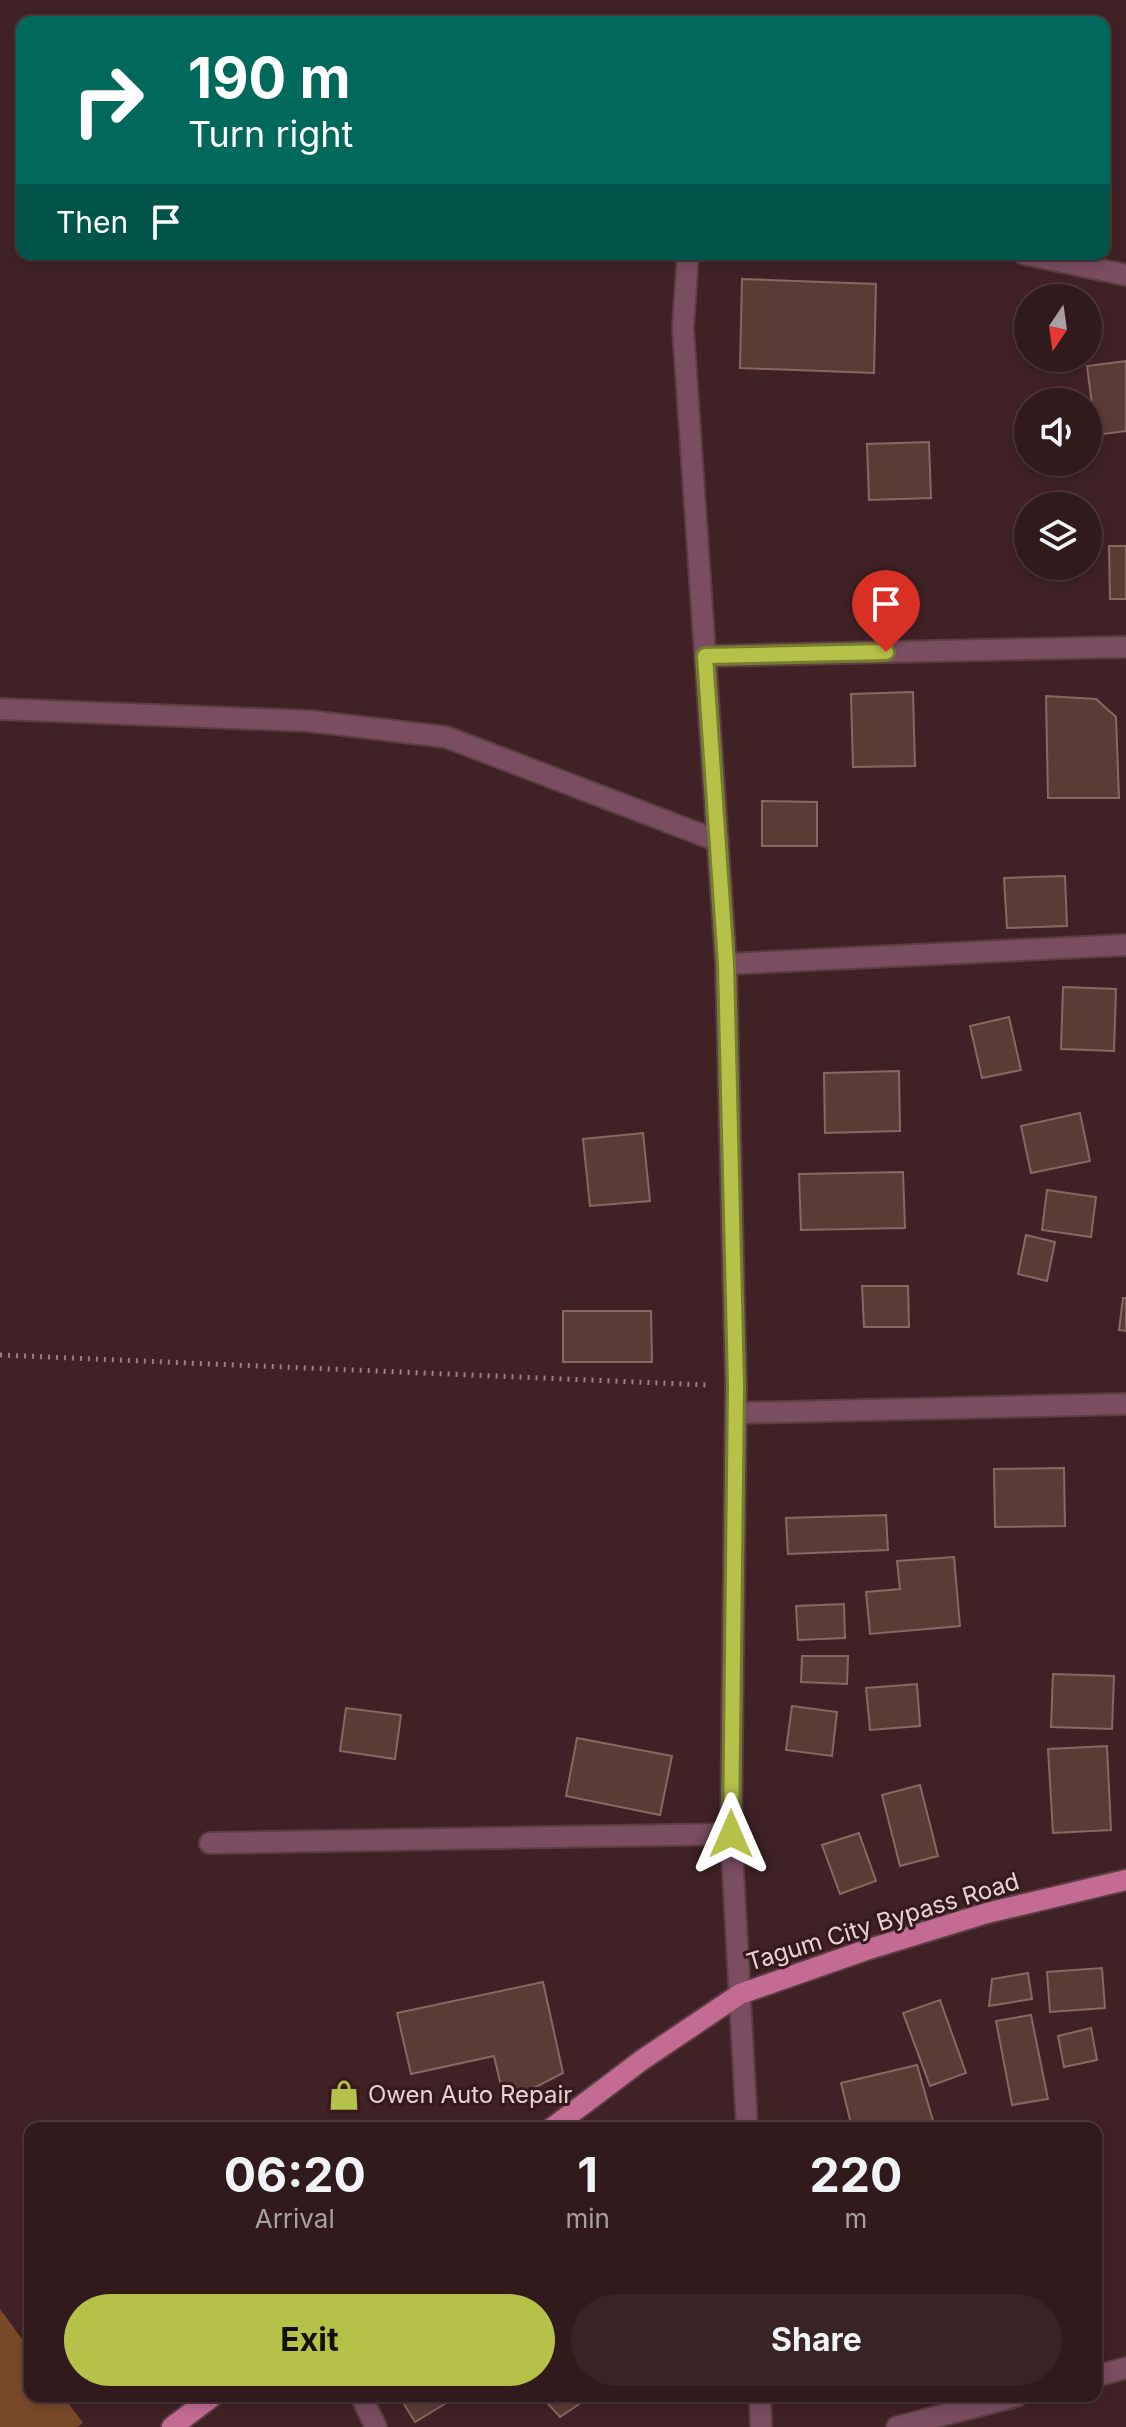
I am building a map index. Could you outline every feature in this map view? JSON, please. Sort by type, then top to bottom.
[{"type":"main road","name":"Tagum City Bypass Road","points":[[560,2122],[642,2060],[740,1994],[852,1954],[987,1913],[1126,1880]]},
{"type":"main road","points":[[172,2427],[205,2402]]},
{"type":"street","points":[[688,260],[683,328],[726,964],[736,1385],[731,1834],[747,2122]]},
{"type":"street","points":[[1053,260],[1126,275]]},
{"type":"street","points":[[705,656],[1126,647]]},
{"type":"street","points":[[0,709],[309,721],[446,737],[718,841]]},
{"type":"street","points":[[726,964],[1126,945]]},
{"type":"street","points":[[736,1413],[1126,1404]]},
{"type":"street","points":[[210,1843],[731,1834]]},
{"type":"street","points":[[1102,2374],[1126,2368]]},
{"type":"street","points":[[364,2402],[376,2427]]},
{"type":"street","points":[[760,2402],[761,2427]]},
{"type":"street","points":[[897,2427],[994,2402]]},
{"type":"path","points":[[0,1355],[736,1385]]},
{"type":"shaded area","points":[[0,2309],[24,2342],[24,2402],[67,2402],[83,2423],[77,2427],[0,2427]]},
{"type":"building","points":[[742,279],[876,284],[874,373],[740,368]]},
{"type":"building","points":[[1126,361],[1126,431],[1102,434],[1102,388],[1090,388],[1088,372],[1102,372],[1102,364]]},
{"type":"building","points":[[929,442],[931,498],[869,500],[867,444]]},
{"type":"building","points":[[1109,546],[1126,546],[1126,599],[1110,599]]},
{"type":"building","points":[[913,692],[915,766],[853,767],[851,694]]},
{"type":"building","points":[[1046,696],[1096,699],[1116,717],[1119,798],[1048,798]]},
{"type":"building","points":[[762,801],[817,802],[817,846],[762,846]]},
{"type":"building","points":[[1065,876],[1067,926],[1007,928],[1004,878]]},
{"type":"building","points":[[1063,987],[1116,989],[1114,1051],[1061,1049]]},
{"type":"building","points":[[1009,1017],[1021,1070],[982,1078],[970,1026]]},
{"type":"building","points":[[899,1071],[900,1131],[825,1133],[824,1073]]},
{"type":"building","points":[[1080,1113],[1090,1161],[1031,1173],[1021,1126]]},
{"type":"building","points":[[643,1133],[650,1201],[590,1206],[583,1139]]},
{"type":"building","points":[[903,1172],[905,1228],[801,1230],[799,1174]]},
{"type":"building","points":[[1047,1190],[1096,1197],[1091,1237],[1042,1230]]},
{"type":"building","points":[[1026,1235],[1055,1242],[1047,1281],[1018,1274]]},
{"type":"building","points":[[862,1286],[908,1286],[909,1327],[864,1327]]},
{"type":"building","points":[[1123,1298],[1126,1298],[1126,1331],[1119,1330]]},
{"type":"building","points":[[563,1311],[651,1311],[652,1362],[563,1362]]},
{"type":"building","points":[[1064,1468],[1065,1526],[995,1527],[994,1469]]},
{"type":"building","points":[[886,1515],[888,1550],[788,1554],[786,1518]]},
{"type":"building","points":[[954,1557],[960,1626],[870,1634],[866,1592],[900,1589],[897,1561]]},
{"type":"building","points":[[844,1604],[845,1638],[798,1640],[796,1606]]},
{"type":"building","points":[[802,1656],[848,1656],[847,1684],[801,1682]]},
{"type":"building","points":[[1053,1674],[1114,1676],[1112,1729],[1051,1727]]},
{"type":"building","points":[[917,1684],[920,1726],[870,1730],[866,1688]]},
{"type":"building","points":[[792,1706],[837,1712],[832,1756],[786,1750]]},
{"type":"building","points":[[346,1708],[401,1715],[395,1759],[340,1751]]},
{"type":"building","points":[[577,1738],[672,1756],[660,1815],[566,1796]]},
{"type":"building","points":[[1107,1746],[1111,1830],[1053,1833],[1048,1749]]},
{"type":"building","points":[[920,1785],[938,1856],[900,1866],[882,1795]]},
{"type":"building","points":[[859,1833],[876,1881],[840,1894],[822,1845]]},
{"type":"building","points":[[1102,1968],[1105,2008],[1050,2012],[1047,1972]]},
{"type":"building","points":[[1028,1973],[1032,1999],[989,2006],[992,1979]]},
{"type":"building","points":[[543,1982],[563,2073],[505,2103],[494,2056],[411,2074],[397,2013]]},
{"type":"building","points":[[940,2000],[966,2073],[930,2086],[903,2013]]},
{"type":"building","points":[[1031,2015],[1048,2099],[1012,2105],[996,2021]]},
{"type":"building","points":[[1091,2028],[1097,2060],[1064,2067],[1058,2036]]},
{"type":"building","points":[[917,2065],[933,2122],[851,2122],[841,2083]]},
{"type":"building","points":[[403,2402],[448,2402],[415,2422]]},
{"type":"building","points":[[546,2402],[582,2402],[560,2417]]},
{"type":"place","name":"Owen Auto Repair","points":[[344,2095]]},
{"type":"route","points":[[731,1834],[736,1385],[726,964],[705,656],[886,652]]}]
